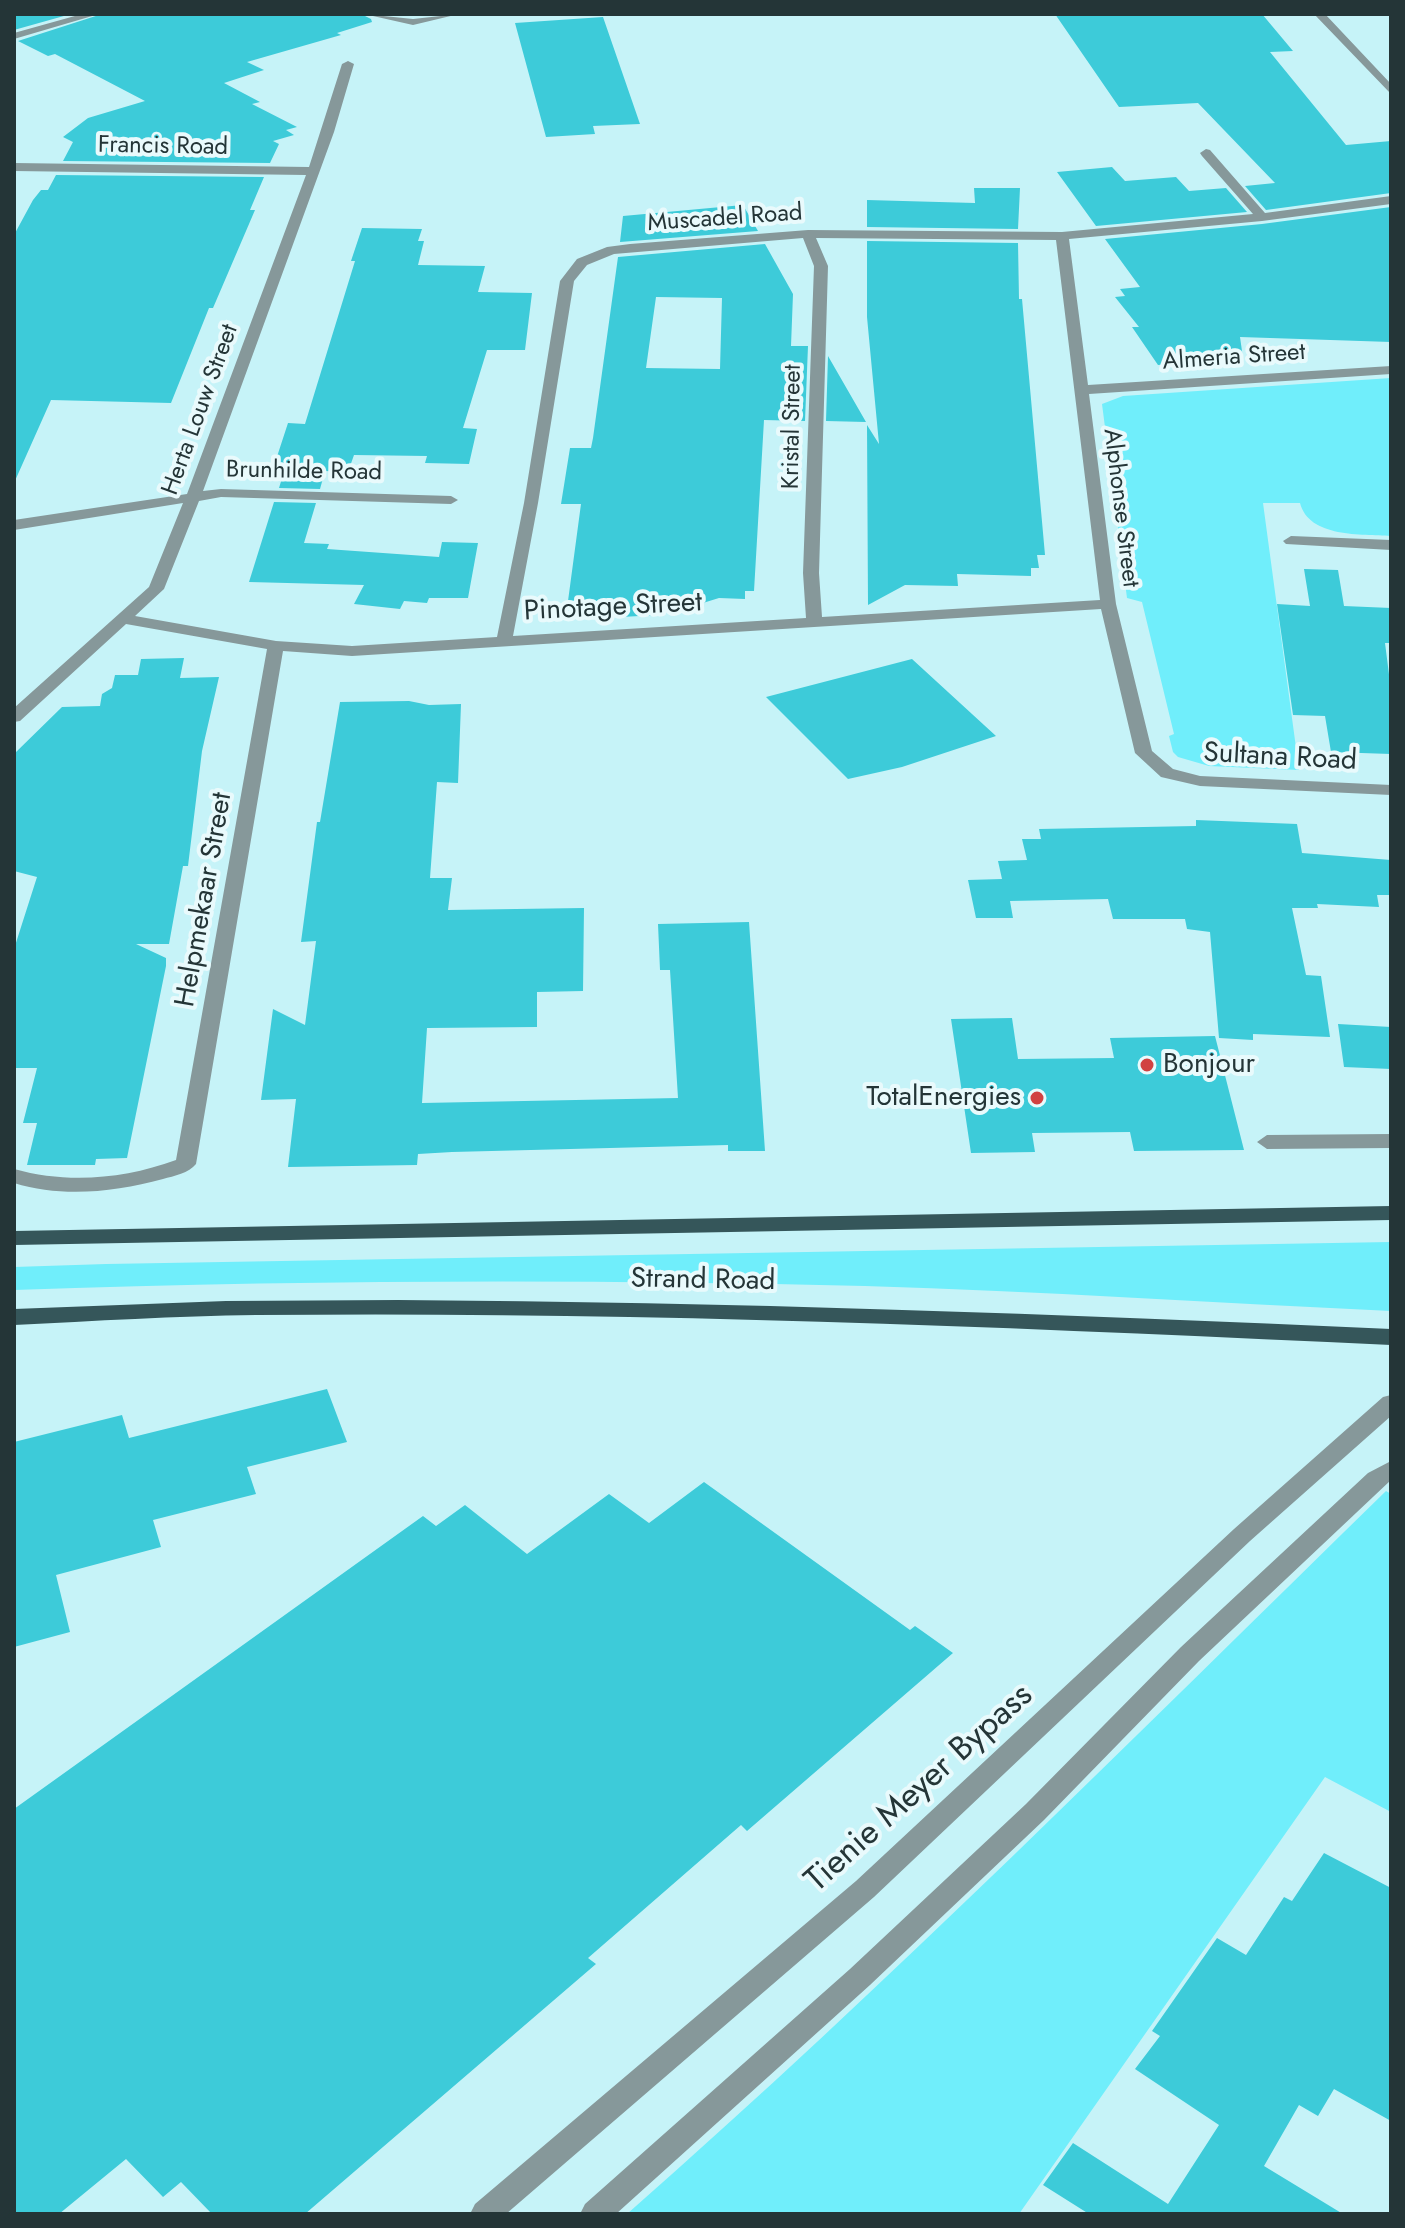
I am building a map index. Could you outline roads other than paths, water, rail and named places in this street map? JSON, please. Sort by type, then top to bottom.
[{"type":"main road","name":"Strand Road","points":[[14,1238],[1391,1213]]},
{"type":"main road","name":"Strand Road","points":[[14,1317],[253,1308],[586,1308],[1055,1321],[1391,1337]]},
{"type":"street","points":[[14,36],[94,14]]},
{"type":"street","points":[[369,14],[413,22],[454,14]]},
{"type":"street","points":[[1319,14],[1391,91]]},
{"type":"street","name":"Herta Louw Street","points":[[14,717],[156,589],[166,570],[328,132],[348,64]]},
{"type":"street","points":[[1206,153],[1262,217]]},
{"type":"street","name":"Francis Road","points":[[14,167],[312,171]]},
{"type":"street","name":"Muscadel Road","points":[[504,640],[531,503],[567,281],[582,262],[612,250],[808,234],[1062,236],[1262,217],[1391,200]]},
{"type":"street","name":"Kristal Street","points":[[808,234],[821,266],[811,573],[814,622]]},
{"type":"street","name":"Alphonse Street","points":[[1062,236],[1108,604],[1142,748],[1146,757],[1167,773]]},
{"type":"street","name":"Almeria Street","points":[[1080,390],[1391,370]]},
{"type":"street","name":"Brunhilde Road","points":[[14,525],[221,493],[451,500]]},
{"type":"street","points":[[1291,541],[1391,545]]},
{"type":"street","name":"Pinotage Street","points":[[123,619],[276,646],[352,651],[1108,604]]},
{"type":"street","name":"Helpmekaar Street","points":[[14,1176],[34,1182],[86,1183],[141,1178],[186,1164],[276,646]]},
{"type":"street","name":"Sultana Road","points":[[1167,773],[1200,781],[1391,790]]},
{"type":"street","points":[[1267,1142],[1391,1141]]},
{"type":"street","name":"Tienie Meyer Bypass","points":[[485,2214],[865,1889],[1079,1692],[1242,1535],[1391,1403]]},
{"type":"street","points":[[595,2214],[871,1966],[1035,1812],[1190,1654],[1353,1500],[1391,1469]]},
{"type":"place","name":"Bonjour","points":[[1147,1065]]},
{"type":"place","name":"TotalEnergies","points":[[1037,1098]]}]
